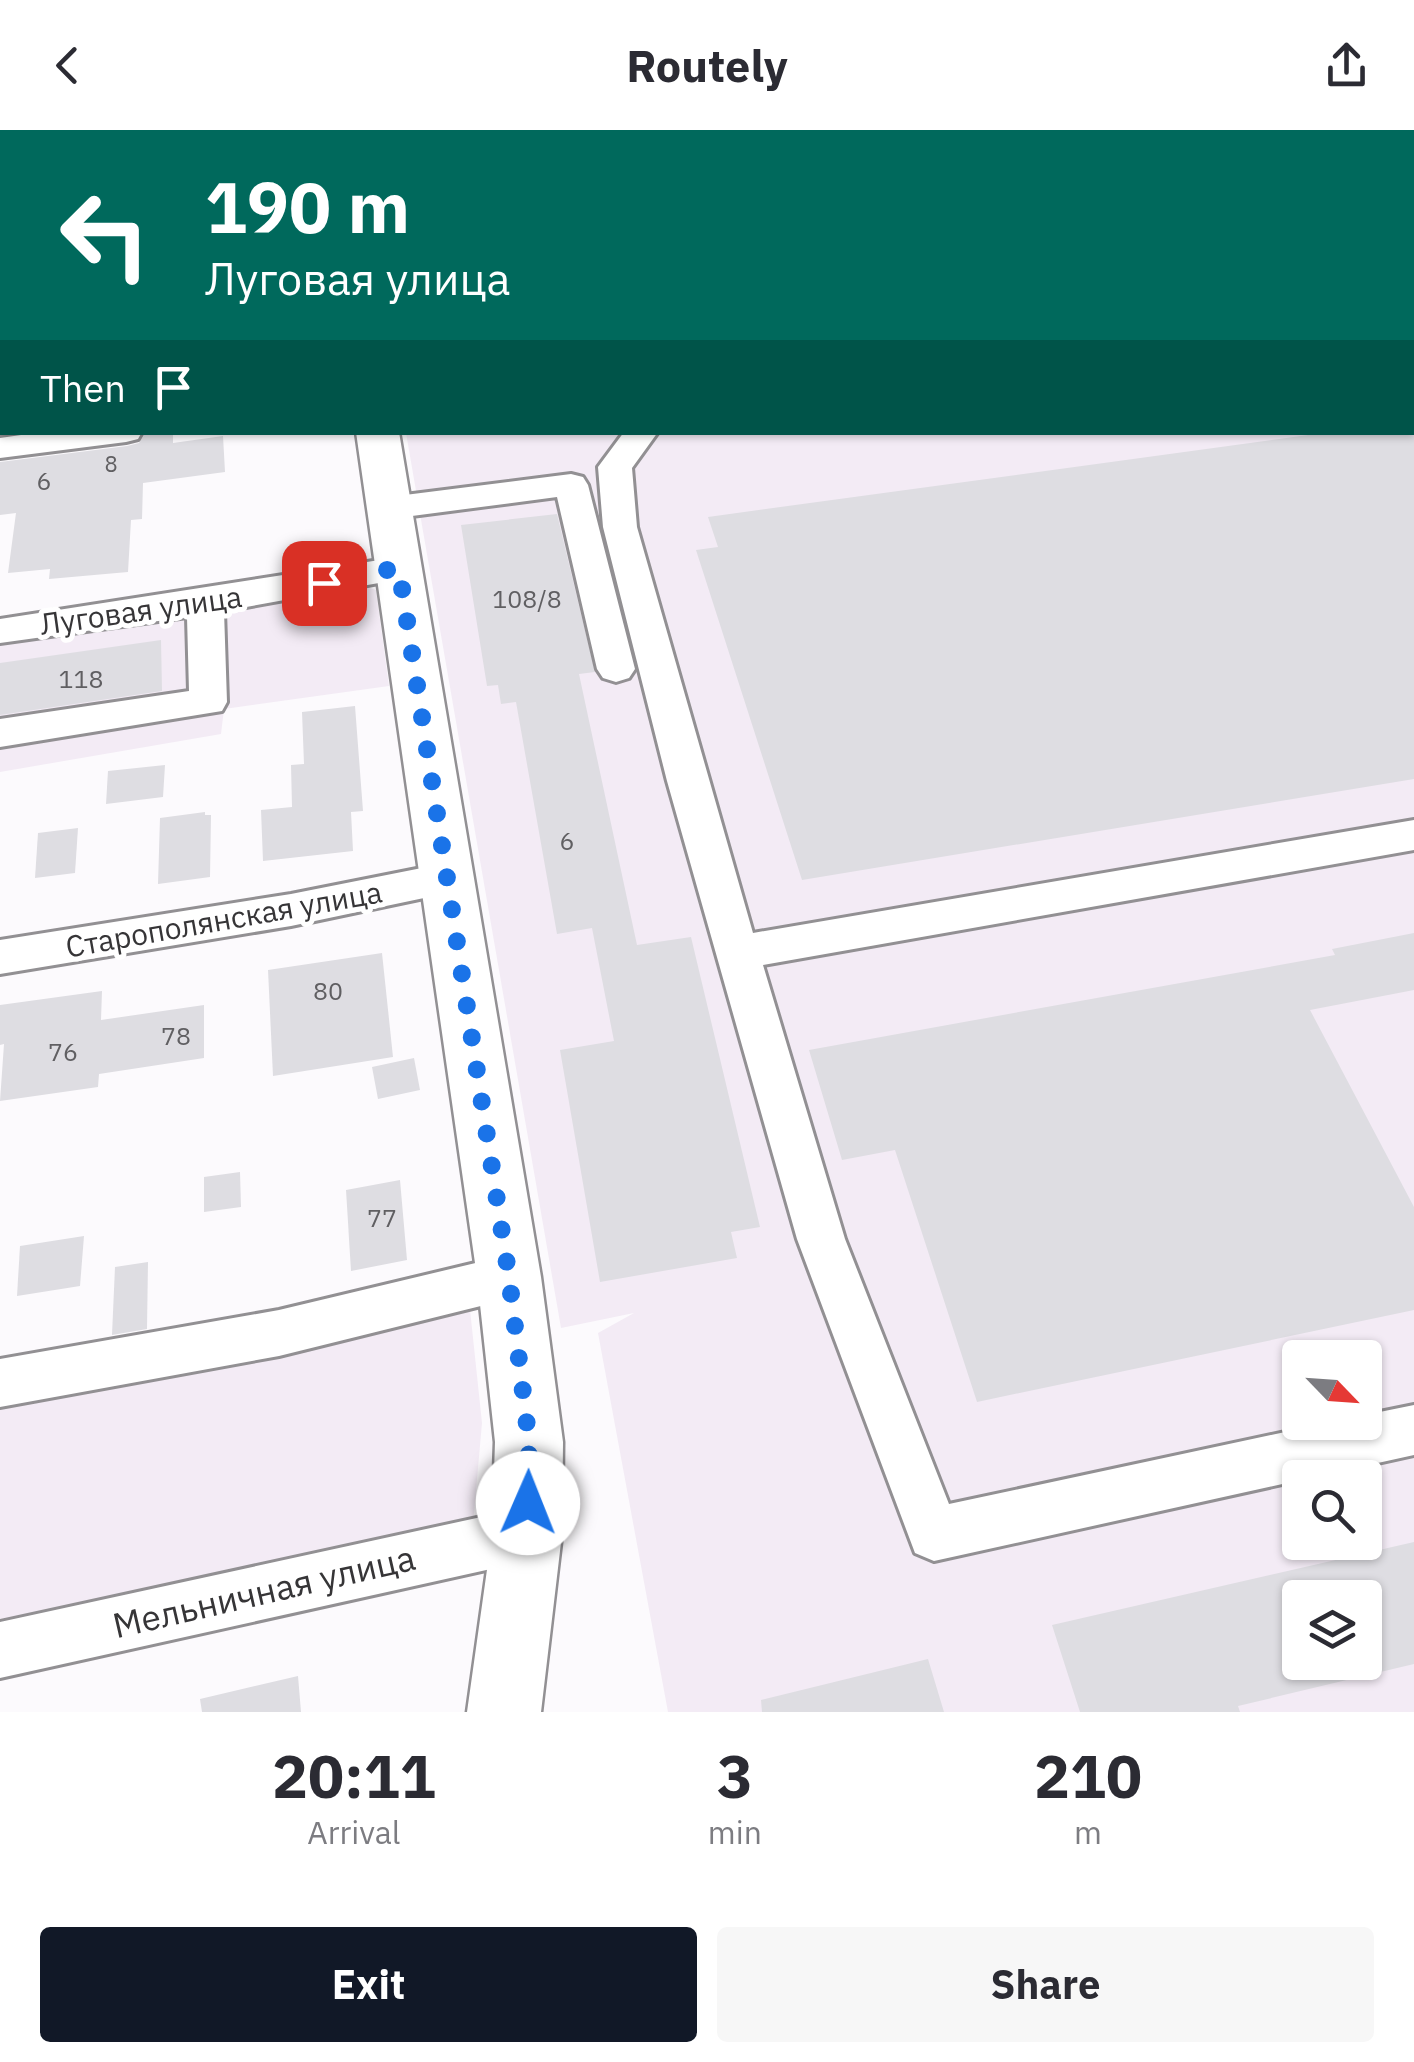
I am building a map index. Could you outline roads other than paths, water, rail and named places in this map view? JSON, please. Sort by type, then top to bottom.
[{"type":"main road","points":[[377,435],[509,1277],[529,1442],[527,1534],[504,1712]]},
{"type":"street","points":[[0,448],[102,435]]},
{"type":"street","points":[[640,435],[615,468],[620,527],[820,1240],[934,1534],[1414,1430]]},
{"type":"street","points":[[389,508],[571,484],[616,669]]},
{"type":"street","name":"Луговая улица","points":[[0,631],[399,569]]},
{"type":"street","points":[[0,732],[208,702],[205,602]]},
{"type":"street","points":[[737,953],[1414,834]]},
{"type":"street","name":"Старополянская улица","points":[[0,957],[291,910],[447,879]]},
{"type":"street","points":[[0,1383],[278,1332],[509,1277]]},
{"type":"street","name":"Мельничная улица","points":[[0,1650],[527,1534]]}]
